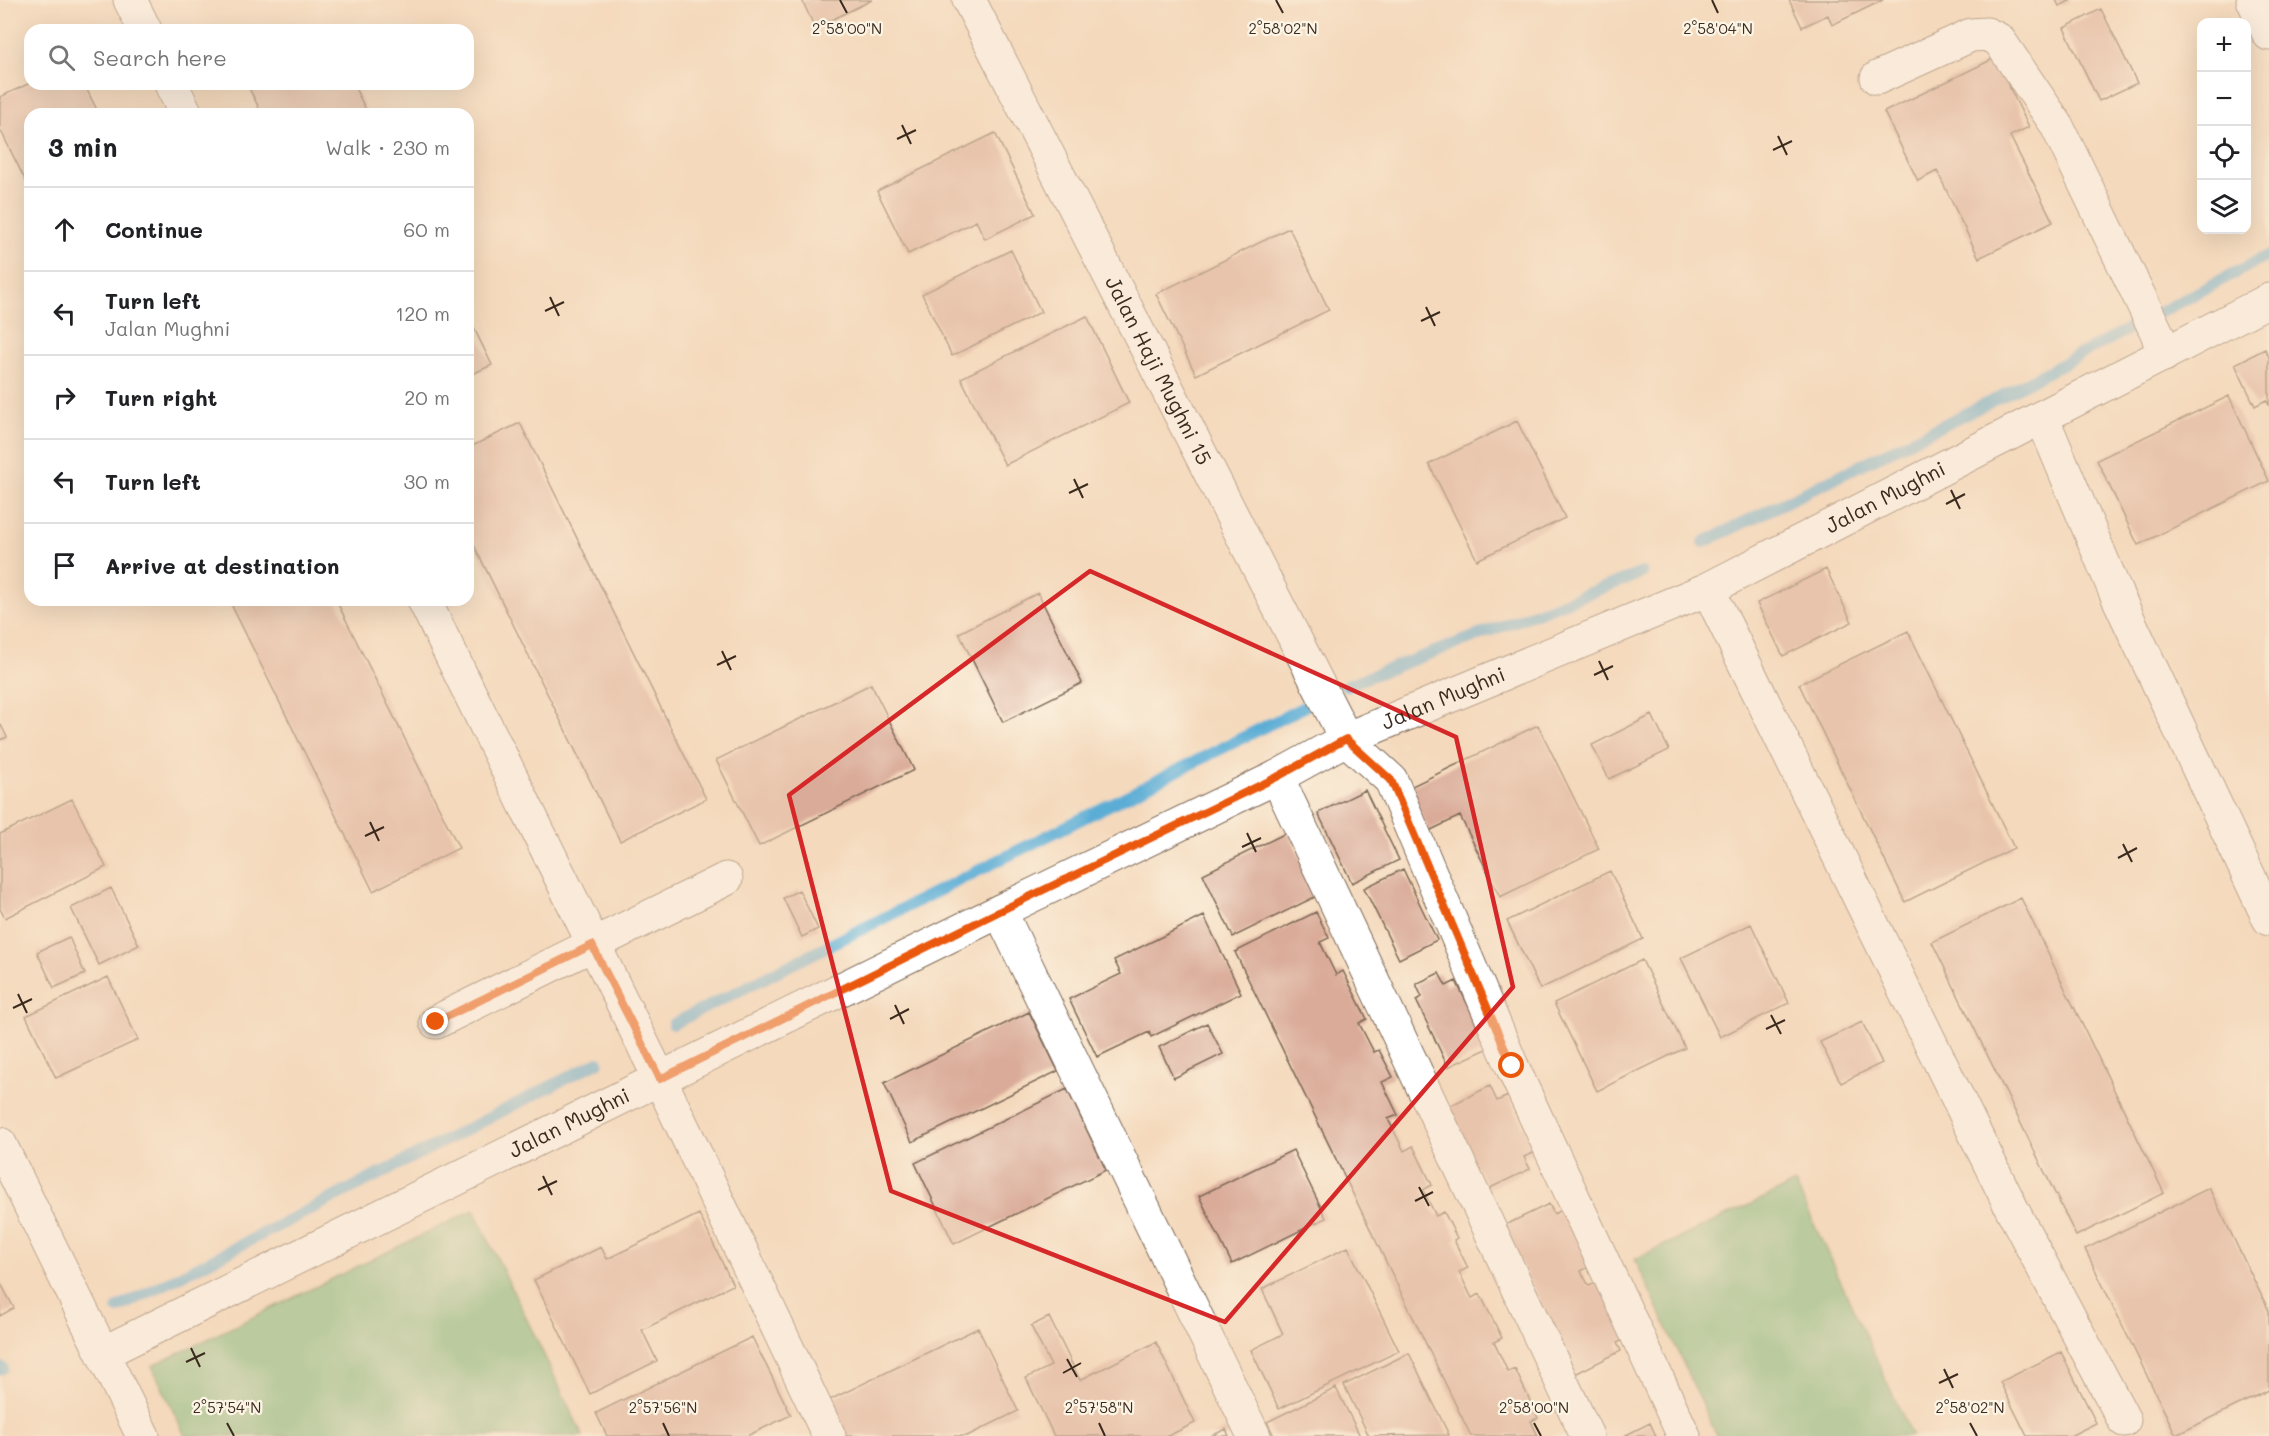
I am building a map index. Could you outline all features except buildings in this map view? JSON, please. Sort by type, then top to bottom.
[{"type":"street","points":[[130,0],[142,24]]},
{"type":"street","name":"Jalan Haji Mughni 15","points":[[969,0],[1346,739]]},
{"type":"street","points":[[2253,0],[2269,34]]},
{"type":"street","points":[[1877,78],[1971,35],[1988,34],[1999,40],[2056,124],[2160,344]]},
{"type":"street","points":[[174,90],[183,108]]},
{"type":"street","name":"Jalan Mughni","points":[[103,1353],[1277,777],[1346,739],[1708,589],[2042,417],[2160,344],[2269,300]]},
{"type":"street","points":[[2042,417],[2120,601],[2269,919]]},
{"type":"street","points":[[1708,589],[2013,1210],[2124,1420]]},
{"type":"street","points":[[427,606],[660,1079],[829,1436]]},
{"type":"street","points":[[1346,739],[1391,780],[1512,1066],[1684,1436]]},
{"type":"street","points":[[1277,777],[1587,1436]]},
{"type":"street","points":[[436,1022],[726,879]]},
{"type":"street","points":[[1000,911],[1254,1436]]},
{"type":"street","points":[[0,1144],[143,1436]]},
{"type":"highlighted area","points":[[1090,571],[1456,737],[1513,987],[1225,1322],[891,1191],[789,795]]},
{"type":"green space","points":[[1795,1183],[1912,1436],[1717,1436],[1635,1259]]},
{"type":"green space","points":[[474,1210],[583,1436],[185,1436],[152,1366]]},
{"type":"waterway","points":[[1704,542],[1992,401],[2269,255]]},
{"type":"waterway","points":[[1347,685],[1642,573]]},
{"type":"waterway","points":[[673,1024],[1304,707]]},
{"type":"waterway","points":[[118,1308],[598,1062]]},
{"type":"route","points":[[436,1022],[592,945],[660,1079],[1277,777],[1346,739],[1391,780],[1512,1066]]}]
